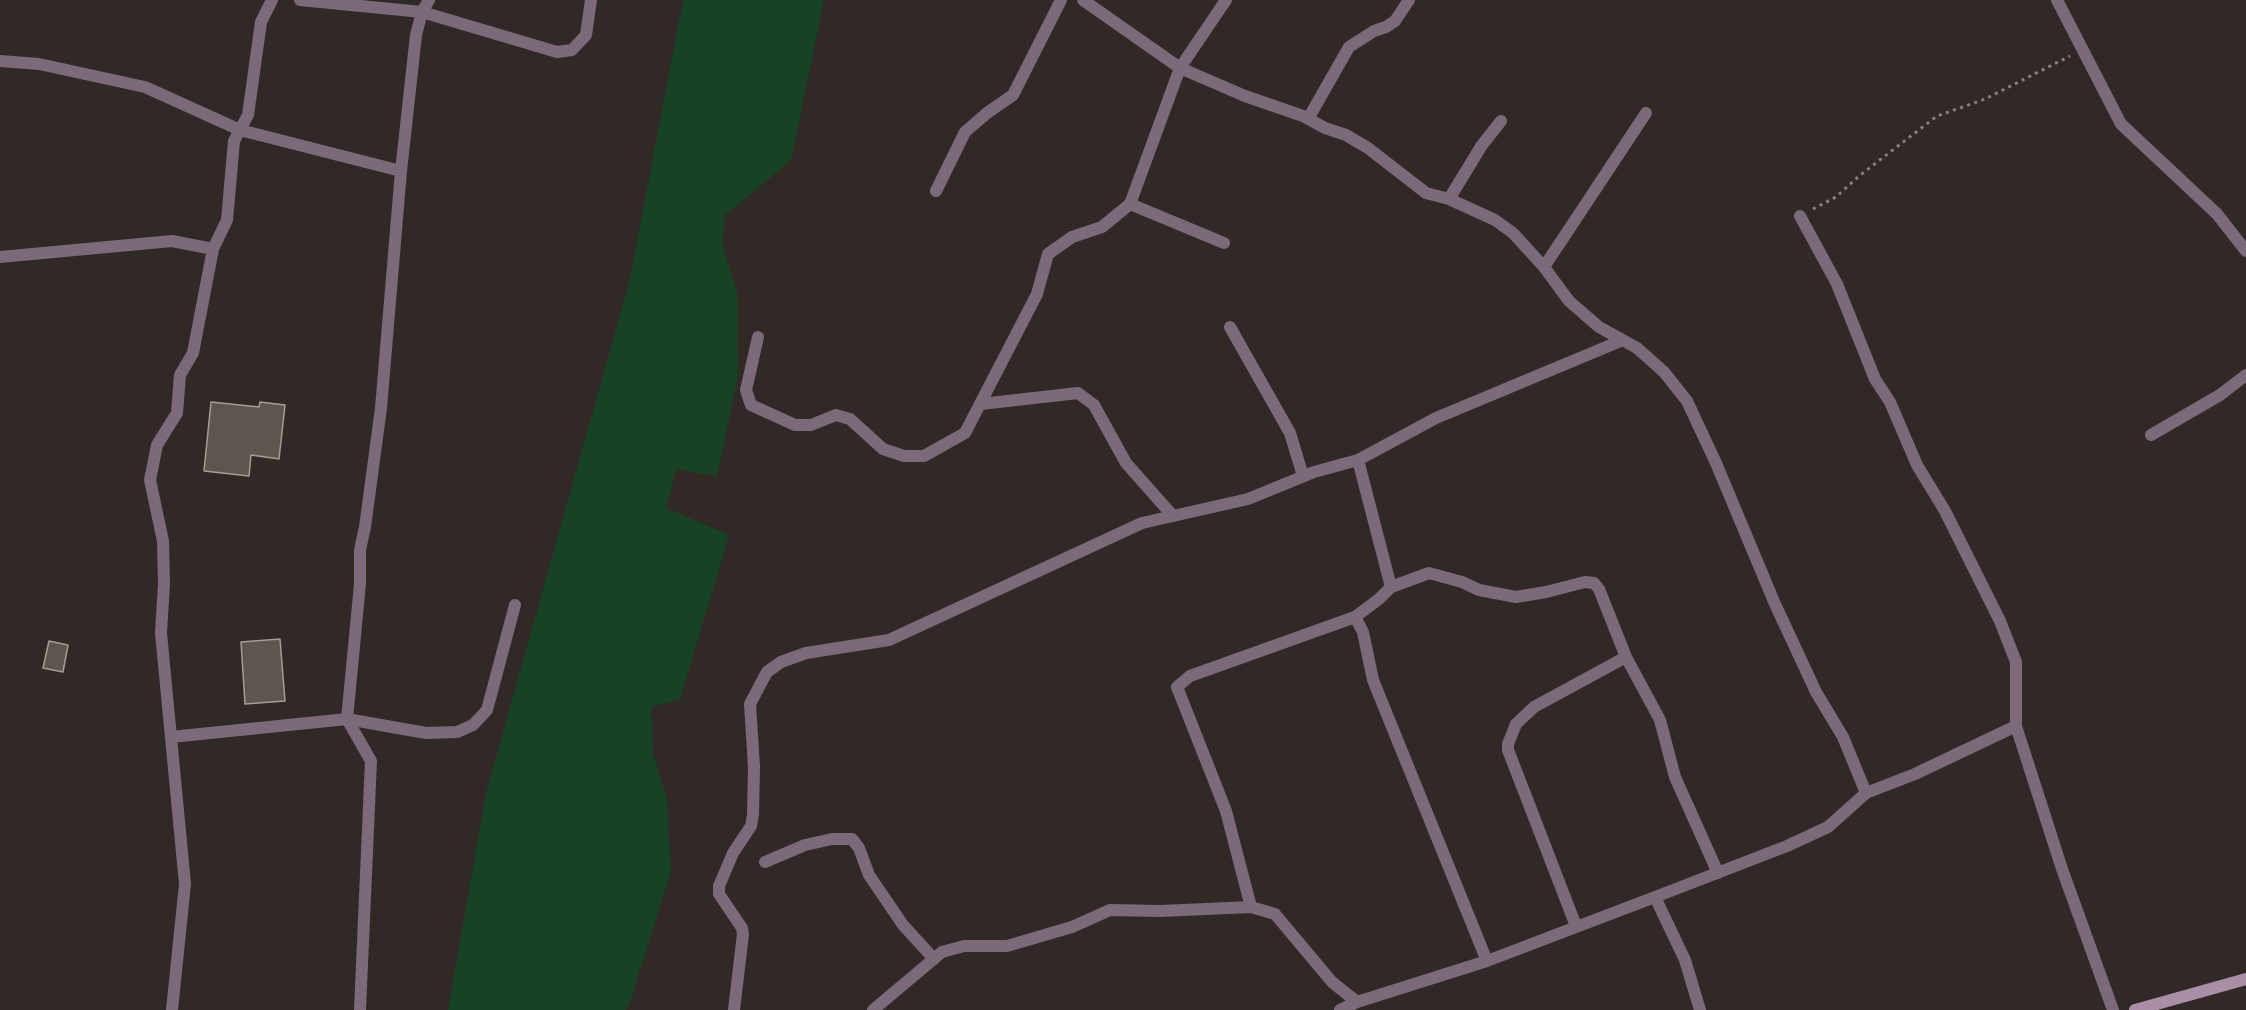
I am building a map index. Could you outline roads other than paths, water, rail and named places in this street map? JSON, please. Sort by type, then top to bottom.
[{"type":"street","points":[[172,1010],[185,884],[161,633],[164,584],[163,541],[150,480],[157,445],[177,413],[180,375],[193,353],[213,249],[227,220],[234,141],[248,115],[261,22],[272,0]]},
{"type":"street","points":[[300,0],[422,12],[557,52],[572,50],[586,34],[591,0]]},
{"type":"street","points":[[360,1010],[371,761],[346,719],[360,584],[360,550],[381,408],[401,171],[416,35],[422,12],[429,0]]},
{"type":"street","points":[[936,190],[965,132],[1013,95],[1061,0]]},
{"type":"street","points":[[1083,0],[1180,68],[1346,135],[1368,148],[1426,193],[1449,199],[1496,220],[1513,233],[1544,267],[1569,301],[1599,327],[1637,348],[1664,372],[1688,401],[1775,604],[1816,692],[1843,737],[1866,793]]},
{"type":"street","points":[[758,337],[746,390],[750,405],[795,425],[811,425],[836,415],[850,419],[883,449],[904,456],[924,456],[965,433],[1037,294],[1048,254],[1072,237],[1102,226],[1130,204],[1180,68],[1226,0]]},
{"type":"street","points":[[1308,119],[1349,47],[1395,21],[1409,0]]},
{"type":"street","points":[[2057,0],[2121,124],[2217,214],[2246,251]]},
{"type":"street","points":[[0,61],[39,64],[145,87],[240,130],[401,171]]},
{"type":"street","points":[[1544,267],[1646,113]]},
{"type":"street","points":[[1449,199],[1482,145],[1501,121]]},
{"type":"street","points":[[1130,204],[1224,243]]},
{"type":"street","points":[[1800,216],[1837,284],[1875,379],[1890,402],[1917,465],[1945,511],[2000,621],[2016,662],[2016,726],[2062,869],[2113,1010]]},
{"type":"street","points":[[0,257],[172,241],[213,249]]},
{"type":"street","points":[[1230,327],[1290,433],[1303,476]]},
{"type":"street","points":[[734,1010],[743,934],[742,928],[719,894],[719,886],[733,853],[751,825],[754,767],[750,704],[767,672],[781,662],[806,653],[889,640],[1142,522],[1248,499],[1303,476],[1358,460],[1436,418],[1623,340]]},
{"type":"street","points":[[2151,435],[2220,395],[2246,375]]},
{"type":"street","points":[[981,404],[1078,393],[1094,405],[1126,463],[1173,516]]},
{"type":"street","points":[[1358,460],[1391,586]]},
{"type":"street","points":[[1251,907],[1226,811],[1177,687],[1190,676],[1355,618],[1391,586],[1429,573],[1462,582],[1479,590],[1515,597],[1585,582],[1594,583],[1599,589],[1626,657],[1660,720],[1675,777],[1718,873]]},
{"type":"street","points":[[171,737],[346,719],[426,734],[457,732],[473,725],[487,710],[515,605]]},
{"type":"street","points":[[1355,618],[1363,632],[1373,680],[1487,961]]},
{"type":"street","points":[[1576,926],[1508,750],[1508,744],[1516,724],[1534,707],[1626,657]]},
{"type":"street","points":[[1340,1010],[1357,1002],[1487,961],[1787,846],[1828,827],[1866,793],[1915,774],[2016,726]]},
{"type":"street","points":[[765,862],[805,845],[831,838],[852,839],[859,848],[868,875],[903,926],[934,959]]},
{"type":"street","points":[[1655,897],[1685,960],[1700,1010]]},
{"type":"street","points":[[873,1010],[942,952],[964,946],[1007,946],[1072,927],[1110,910],[1160,911],[1251,907],[1275,914],[1332,982],[1357,1002]]},
{"type":"street","points":[[2135,1010],[2246,979]]}]
